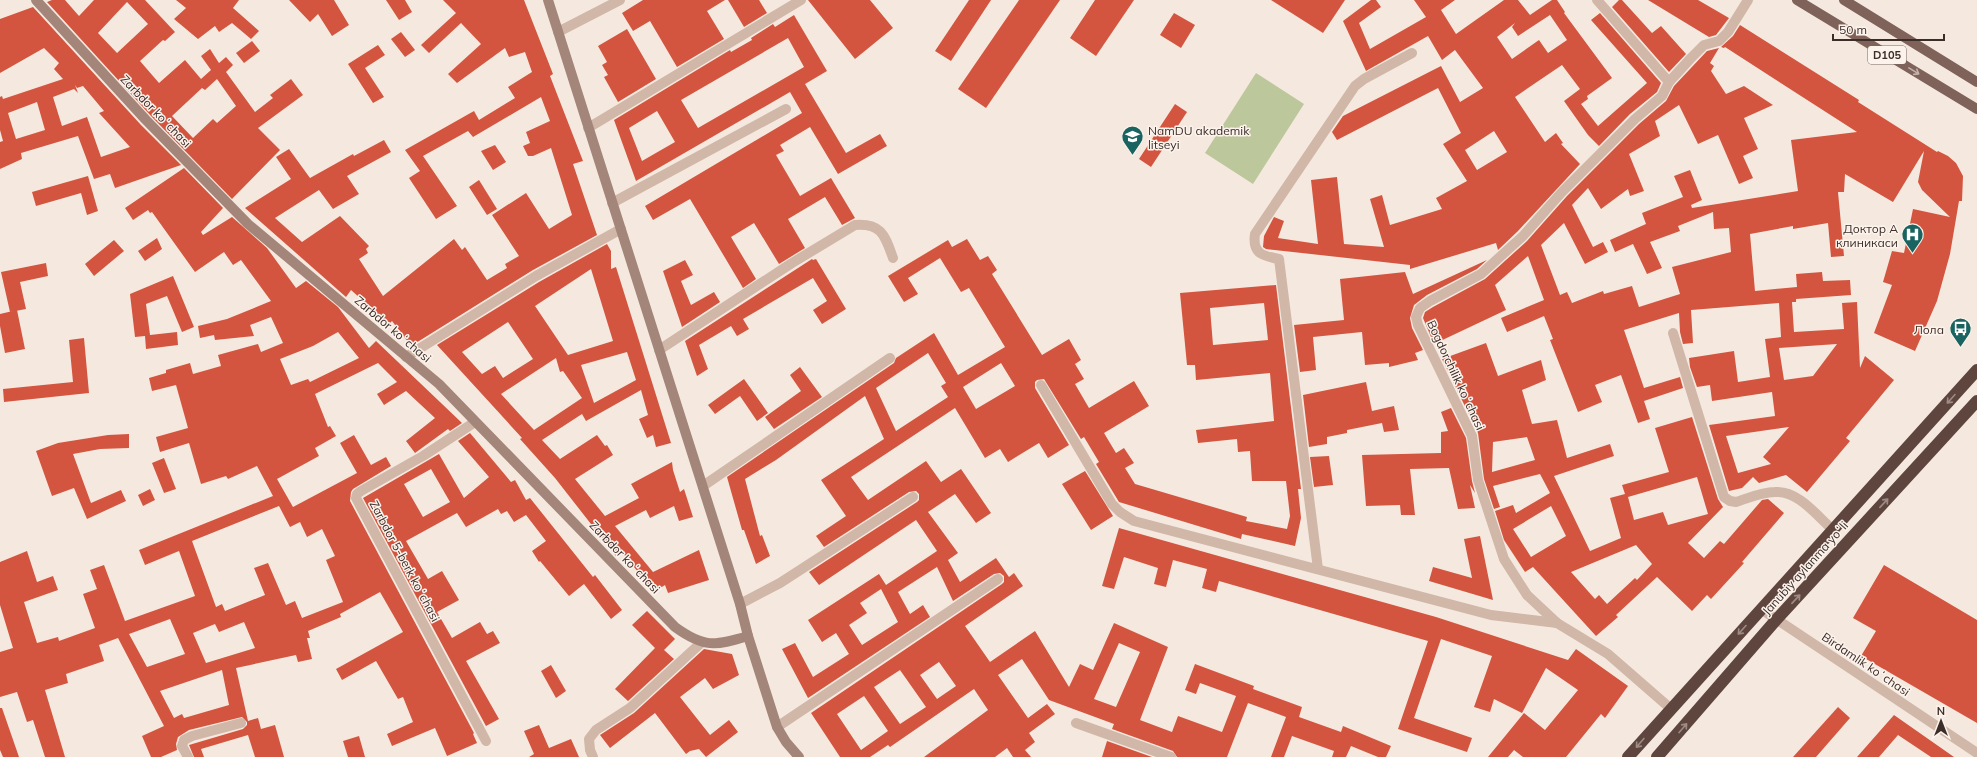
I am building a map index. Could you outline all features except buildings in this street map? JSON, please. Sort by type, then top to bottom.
[{"type":"highway","name":"Janubiy aylanma yoʻli","points":[[1628,757],[1670,708],[1977,370]]},
{"type":"highway","name":"Janubiy aylanma yoʻli","points":[[1657,757],[1776,620],[1977,401]]},
{"type":"main road","name":"D105","points":[[1797,0],[1977,109]]},
{"type":"main road","name":"D105","points":[[1844,0],[1977,82]]},
{"type":"street","name":"Zarbdor koʻchasi","points":[[36,0],[146,120],[248,224],[439,384],[675,627],[687,636],[702,642],[721,644],[748,636]]},
{"type":"street","points":[[548,0],[703,486],[777,727],[786,742],[799,757]]},
{"type":"street","points":[[558,32],[620,0]]},
{"type":"street","points":[[588,128],[801,0]]},
{"type":"street","points":[[1597,0],[1669,82]]},
{"type":"street","name":"Bogdorchilik koʻchasi","points":[[1670,708],[1608,654],[1557,623],[1527,595],[1504,559],[1478,480],[1472,436],[1418,325],[1416,317],[1420,308],[1430,301],[1481,274],[1523,236],[1562,192],[1635,119],[1662,96],[1669,82],[1704,45],[1718,41],[1728,32],[1748,0]]},
{"type":"street","points":[[1318,568],[1279,259],[1263,256],[1257,250],[1254,242],[1255,234],[1355,86],[1364,79],[1412,53]]},
{"type":"street","points":[[612,203],[786,110]]},
{"type":"street","points":[[660,350],[792,263],[855,225],[866,224],[875,227],[884,235],[893,258]]},
{"type":"street","points":[[406,356],[536,276],[621,229]]},
{"type":"street","points":[[1673,333],[1724,496],[1730,501],[1736,502],[1775,492],[1789,494],[1800,500],[1833,530]]},
{"type":"street","points":[[703,486],[890,358]]},
{"type":"street","points":[[1042,385],[1112,504],[1127,518],[1491,615],[1557,623]]},
{"type":"street","name":"Zarbdor 5-berk koʻchasi","points":[[475,422],[422,456],[361,491],[357,494],[356,498],[486,741]]},
{"type":"street","points":[[740,604],[780,583],[913,497]]},
{"type":"street","points":[[777,727],[998,579]]},
{"type":"street","name":"Birdamlik koʻchasi","points":[[1761,609],[1977,753]]},
{"type":"street","points":[[593,757],[590,750],[589,739],[596,730],[630,708],[702,642]]},
{"type":"street","points":[[188,757],[182,746],[184,740],[192,736],[241,723]]},
{"type":"street","points":[[1076,723],[1171,757]]},
{"type":"green space","points":[[1256,73],[1304,104],[1253,184],[1205,153]]},
{"type":"place","name":"NamDU akademik litseyi","points":[[1132,156]]},
{"type":"place","name":"Доктор А клиникаси","points":[[1913,254]]},
{"type":"place","name":"Лола","points":[[1960,348]]}]
